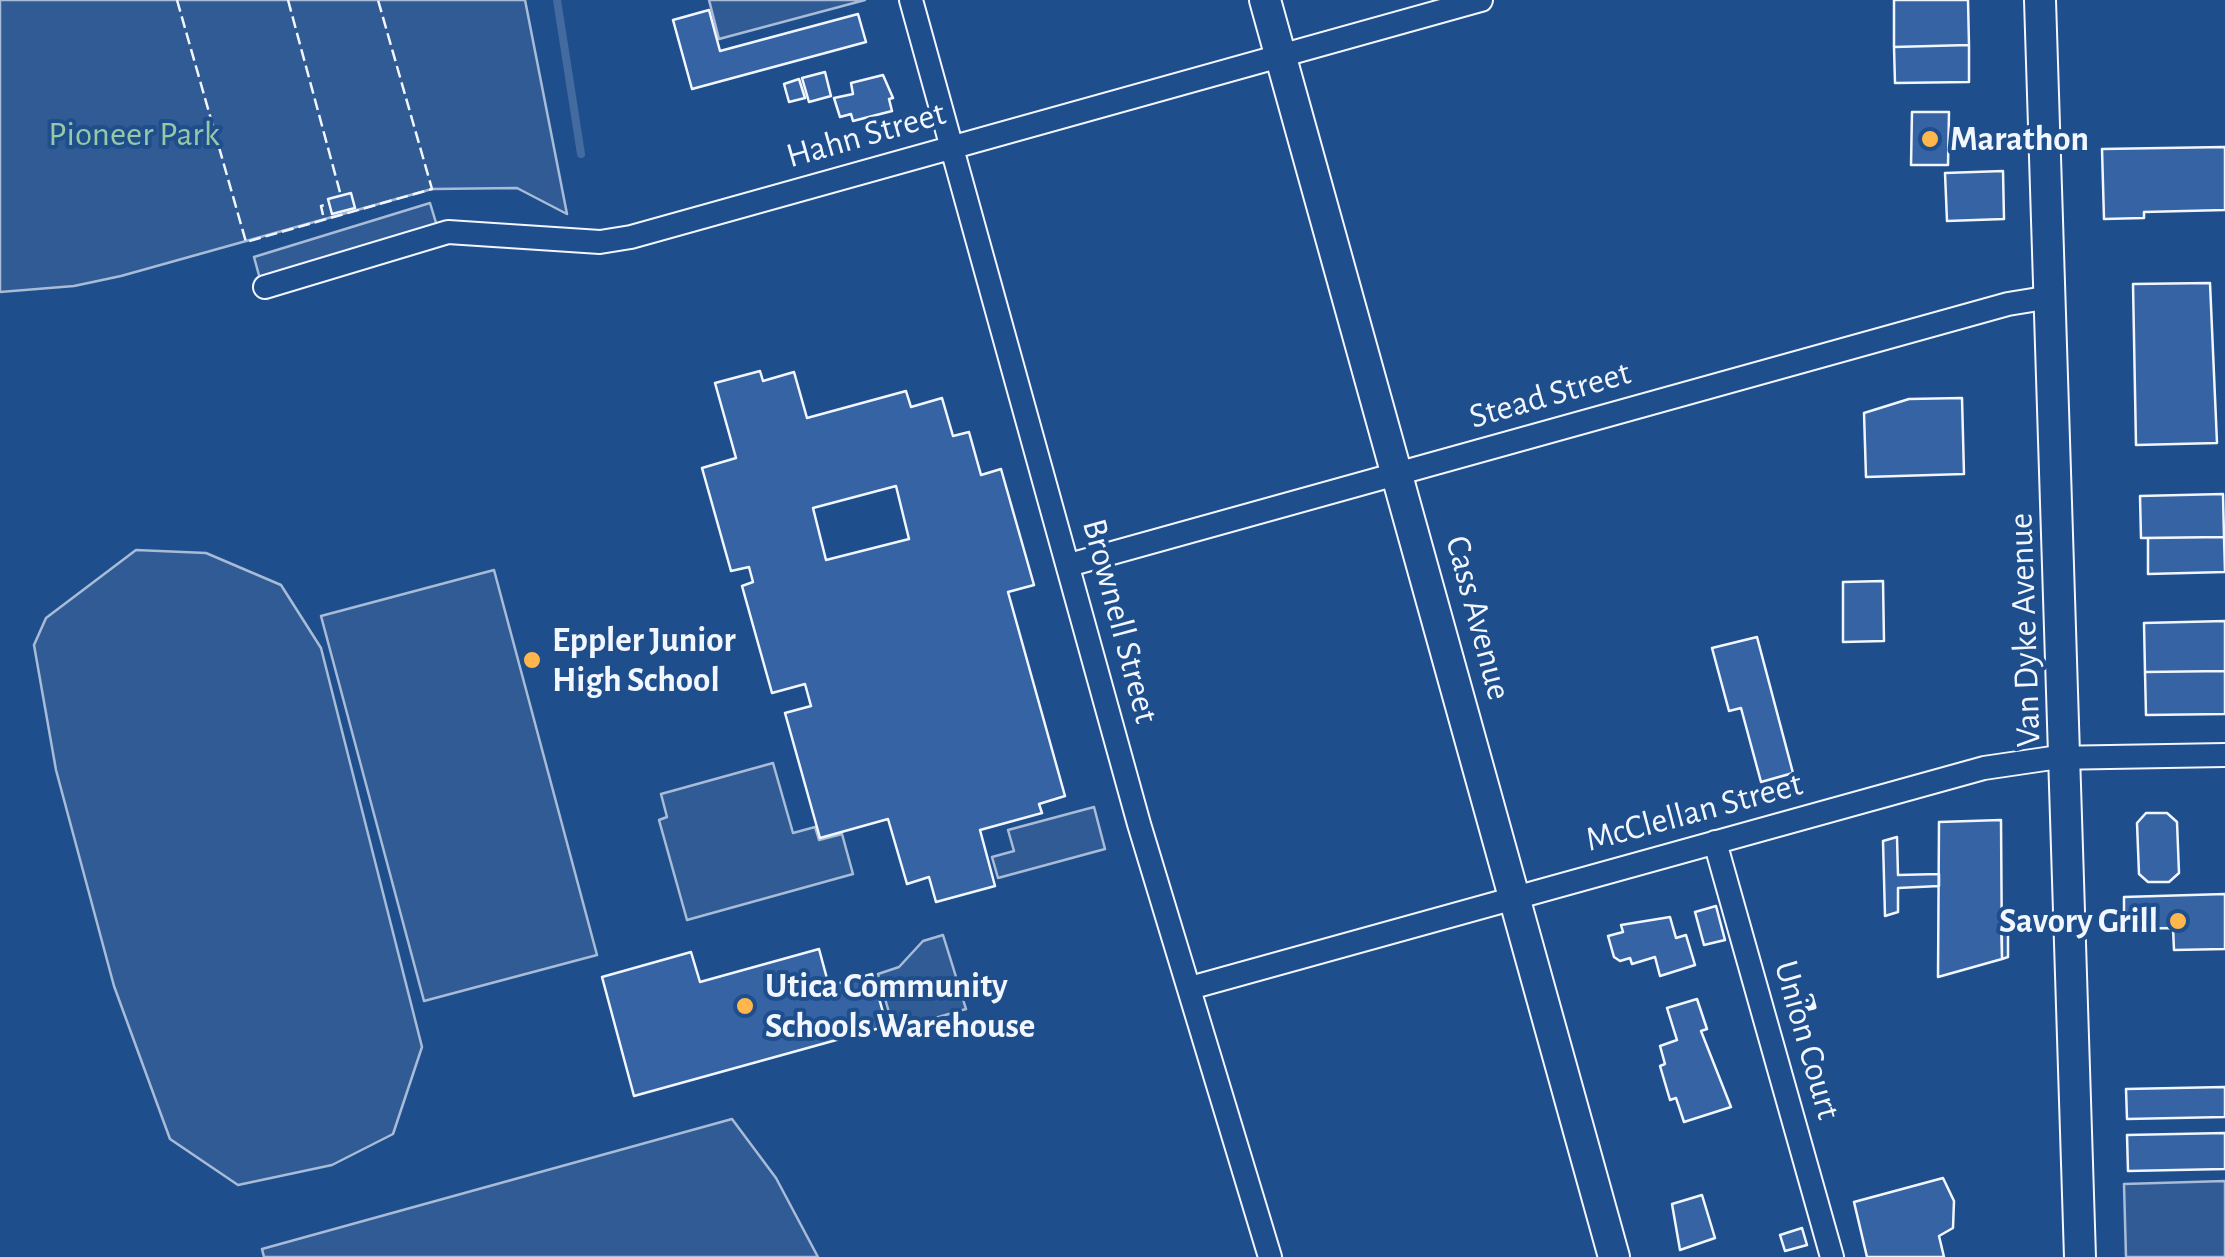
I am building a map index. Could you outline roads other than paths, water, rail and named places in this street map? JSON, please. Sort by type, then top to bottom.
[{"type":"street","name":"Brownell Street","points":[[912,0],[1139,824],[1270,1257]]},
{"type":"street","name":"Cass Avenue","points":[[1265,0],[1614,1257]]},
{"type":"street","name":"Hahn Street","points":[[265,287],[448,232],[600,242],[631,238],[1480,0]]},
{"type":"street","name":"Van Dyke Avenue","points":[[2040,0],[2080,1257]]},
{"type":"street","name":"Stead Street","points":[[1068,565],[2008,304],[2052,297]]},
{"type":"street","name":"McClellan Street","points":[[1190,988],[1984,768],[2067,758],[2225,756]]},
{"type":"street","name":"Union Court","points":[[1715,842],[1832,1257]]},
{"type":"waterway","points":[[557,0],[581,154]]},
{"type":"place","name":"Marathon","points":[[1930,139]]},
{"type":"place","name":"Eppler Junior High School","points":[[532,660]]},
{"type":"place","name":"Savory Grill","points":[[2178,921]]},
{"type":"place","name":"Utica Community Schools Warehouse","points":[[745,1006]]},
{"type":"park label","name":"Pioneer Park","points":[[134,134]]}]
